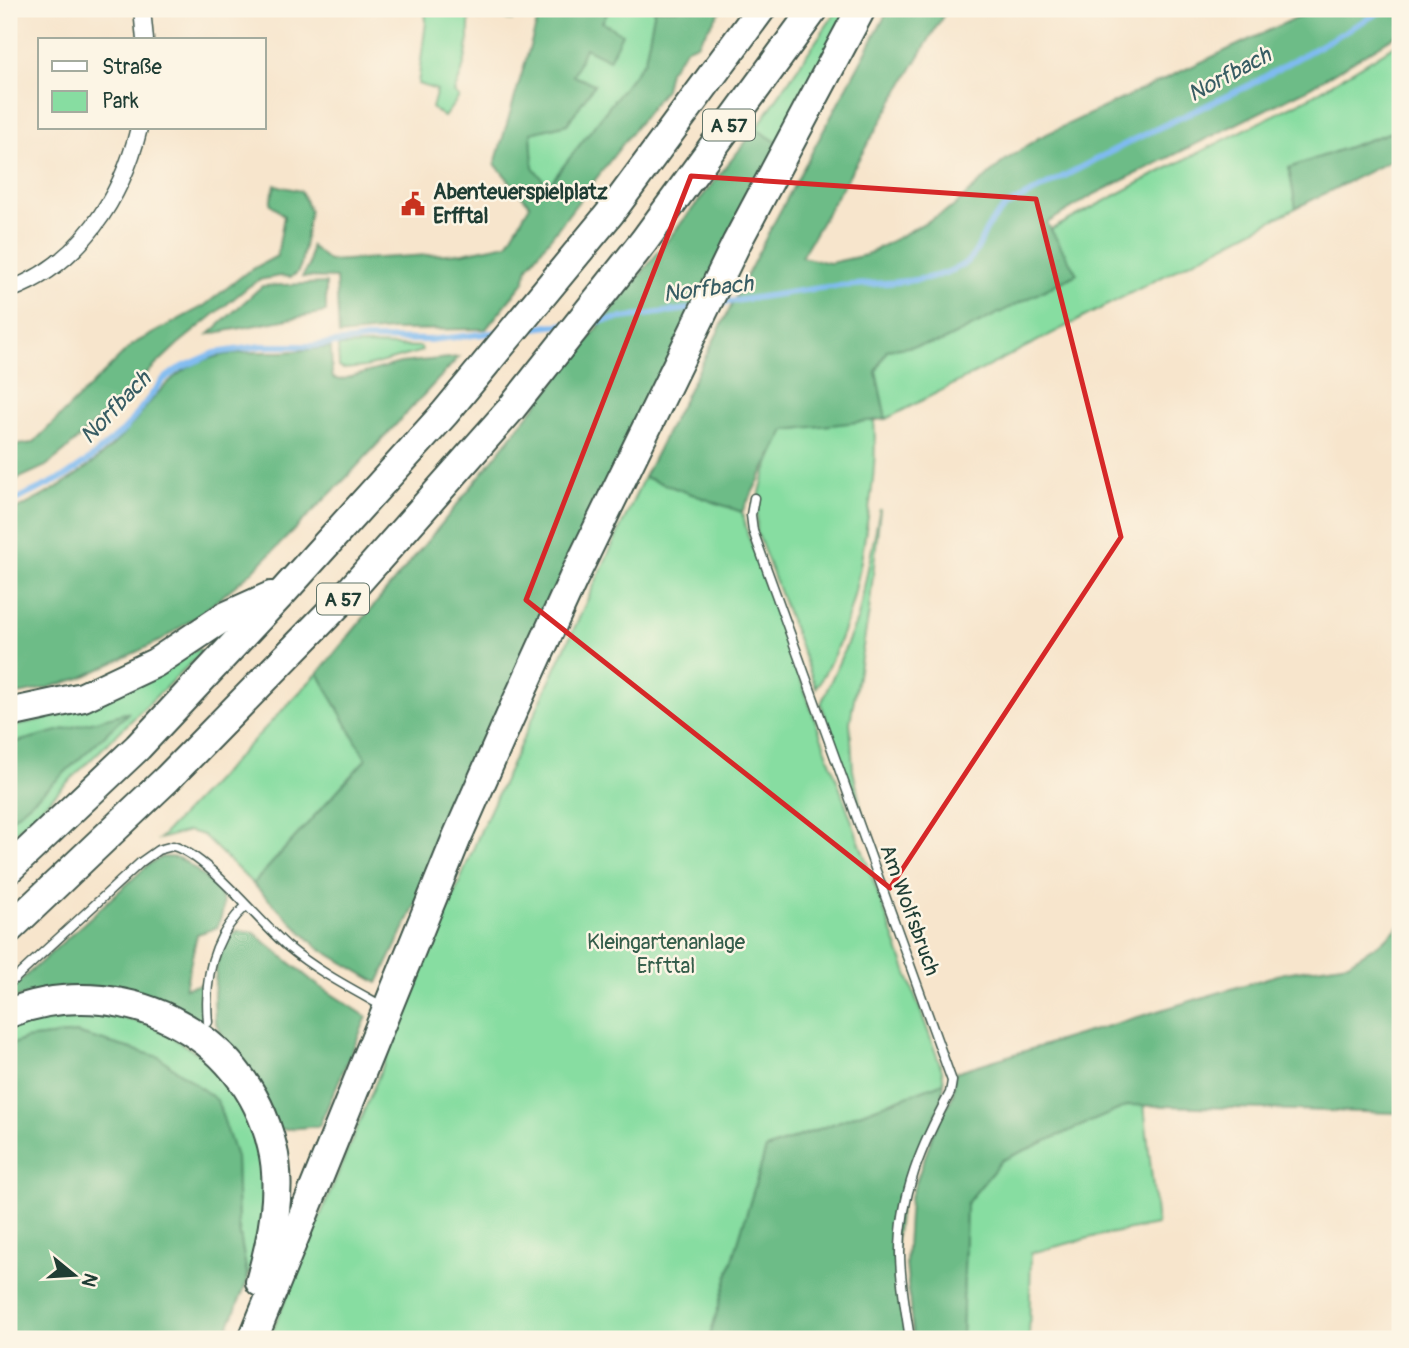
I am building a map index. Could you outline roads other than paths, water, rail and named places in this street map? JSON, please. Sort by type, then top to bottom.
[{"type":"highway","name":"A 57","points":[[9,869],[138,747],[284,591],[445,412],[611,212],[761,9]]},
{"type":"highway","name":"A 57","points":[[9,929],[167,779],[342,600],[547,364],[644,241],[814,9]]},
{"type":"highway","points":[[253,1339],[457,837],[513,708],[737,242],[861,9]]},
{"type":"highway","points":[[9,713],[83,697],[155,663],[224,617],[284,591]]},
{"type":"highway","points":[[9,1013],[38,1003],[79,997],[125,1002],[187,1029],[213,1047],[240,1077],[265,1122],[273,1148],[276,1174],[266,1260],[256,1297],[239,1339]]},
{"type":"street","points":[[142,9],[145,38]]},
{"type":"street","points":[[9,290],[45,274],[83,240],[116,189],[138,130]]},
{"type":"lane","name":"Am Wolfsbruch","points":[[754,498],[751,515],[758,543],[952,1081],[950,1093],[916,1163],[903,1212],[901,1268],[910,1339]]},
{"type":"lane","points":[[9,984],[141,862],[158,850],[173,846],[195,856],[286,945],[321,972],[387,1008]]},
{"type":"lane","points":[[208,1022],[206,1000],[209,971],[217,943],[231,920],[246,906]]},
{"type":"waterway","name":"Norfbach","points":[[717,304],[828,287],[902,282],[956,269],[972,257],[987,228],[1005,207],[1137,138],[1250,85],[1385,9]]},
{"type":"waterway","name":"Norfbach","points":[[592,322],[696,308]]},
{"type":"waterway","name":"Norfbach","points":[[526,329],[567,324]]},
{"type":"waterway","name":"Norfbach","points":[[9,503],[66,476],[89,460],[125,429],[163,380],[178,369],[215,353],[261,346],[312,346],[367,339],[429,340],[501,332]]},
{"type":"place","name":"Abenteuerspielplatz Erfftal","points":[[413,204]]},
{"type":"park label","name":"Kleingartenanlage Erfttal","points":[[666,954]]}]
